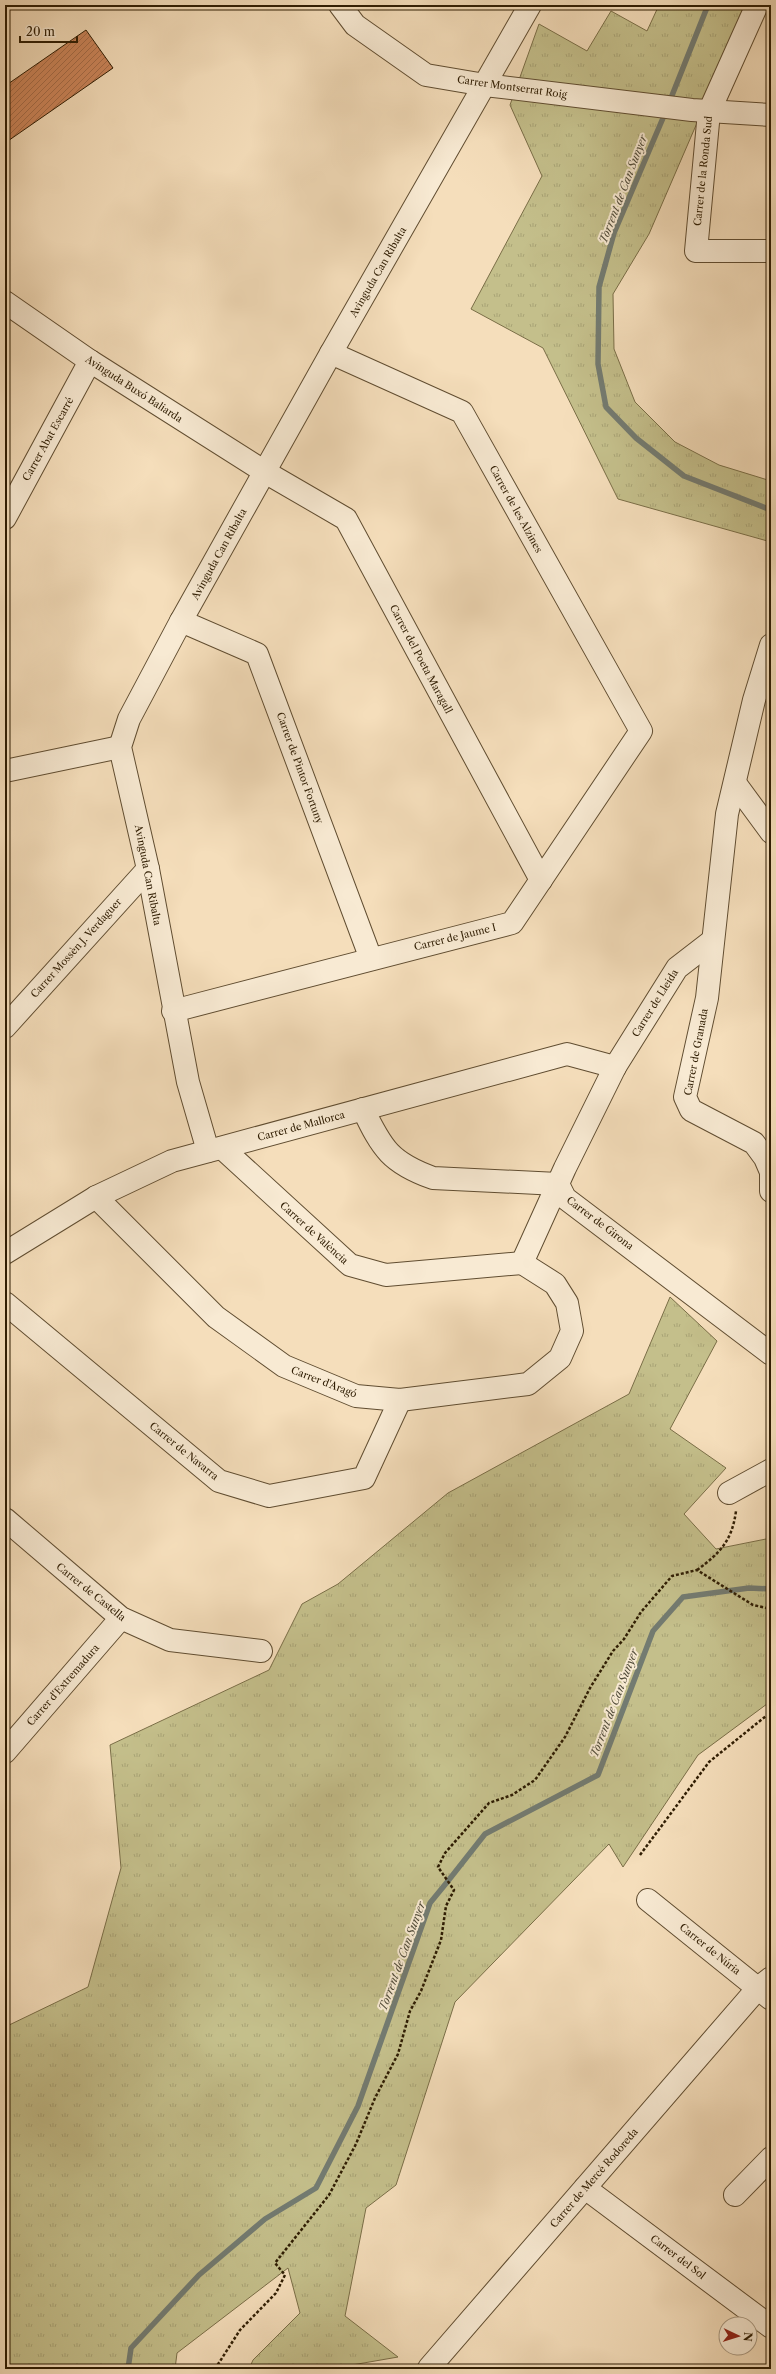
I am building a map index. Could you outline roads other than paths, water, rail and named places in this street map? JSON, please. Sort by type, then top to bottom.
[{"type":"street","name":"Carrer Montserrat Roig","points":[[340,5],[355,25],[426,75],[485,85],[709,112],[771,115]]},
{"type":"street","name":"Avinguda Can Ribalta","points":[[215,1149],[188,1082],[173,1011],[148,868],[120,747],[129,719],[181,621],[331,353],[530,5]]},
{"type":"street","name":"Carrer de la Ronda Sud","points":[[756,5],[709,112],[696,252],[771,251]]},
{"type":"street","name":"Avinguda Buxó Baliarda","points":[[5,302],[90,361],[265,472]]},
{"type":"street","name":"Carrer de les Alzines","points":[[331,353],[462,412],[641,731]]},
{"type":"street","name":"Carrer Abat Escarré","points":[[5,518],[90,361]]},
{"type":"street","name":"Carrer del Poeta Maragall","points":[[265,472],[346,518],[541,880]]},
{"type":"street","name":"Carrer de Pintor Fortuny","points":[[181,621],[258,654],[371,959]]},
{"type":"street","points":[[712,941],[727,814],[754,700],[771,645]]},
{"type":"street","name":"Carrer de Jaume I","points":[[173,1011],[512,923],[641,731]]},
{"type":"street","points":[[5,771],[120,747]]},
{"type":"street","points":[[734,783],[771,832]]},
{"type":"street","name":"Carrer Mossèn J. Verdaguer","points":[[5,1027],[148,868]]},
{"type":"street","name":"Carrer de Lleida","points":[[522,1263],[558,1184],[615,1067],[677,968],[712,941]]},
{"type":"street","name":"Carrer de Granada","points":[[712,941],[707,998],[685,1097],[691,1110],[754,1143],[765,1158],[771,1172],[771,1191]]},
{"type":"street","name":"Carrer de Mallorca","points":[[5,1253],[96,1197],[172,1161],[566,1054],[615,1067]]},
{"type":"street","points":[[363,1109],[376,1136],[397,1161],[414,1171],[433,1178],[558,1184]]},
{"type":"street","name":"Carrer de València","points":[[215,1149],[350,1265],[386,1275],[522,1263]]},
{"type":"street","name":"Carrer de Girona","points":[[558,1184],[565,1198],[771,1354]]},
{"type":"street","name":"Carrer d'Aragó","points":[[96,1197],[216,1317],[284,1366],[356,1396],[400,1400],[528,1384],[560,1358],[572,1331],[567,1303],[554,1284],[522,1263]]},
{"type":"street","name":"Carrer de Navarra","points":[[5,1303],[219,1481],[269,1496],[364,1478],[400,1400]]},
{"type":"street","points":[[734,1490],[771,1470]]},
{"type":"street","name":"Carrer de Castella","points":[[5,1519],[121,1618],[170,1640],[261,1651]]},
{"type":"street","name":"Carrer d'Extremadura","points":[[5,1752],[121,1618]]},
{"type":"street","name":"Carrer de Núria","points":[[648,1900],[767,1989]]},
{"type":"street","name":"Carrer de Mercé Rodoreda","points":[[429,2368],[585,2188],[767,1989]]},
{"type":"street","points":[[735,2195],[771,2158]]},
{"type":"street","name":"Carrer del Sol","points":[[585,2188],[771,2327]]},
{"type":"waterway","name":"Torrent de Can Sunyer","points":[[669,103],[708,5]]},
{"type":"waterway","name":"Torrent de Can Sunyer","points":[[666,111],[614,233],[599,287],[598,364],[606,407],[636,438],[684,476],[771,510]]},
{"type":"waterway","name":"Torrent de Can Sunyer","points":[[128,2369],[131,2348],[199,2275],[265,2219],[316,2188],[358,2106],[430,1903],[485,1834],[598,1775],[653,1631],[683,1597],[749,1588],[771,1589]]}]
